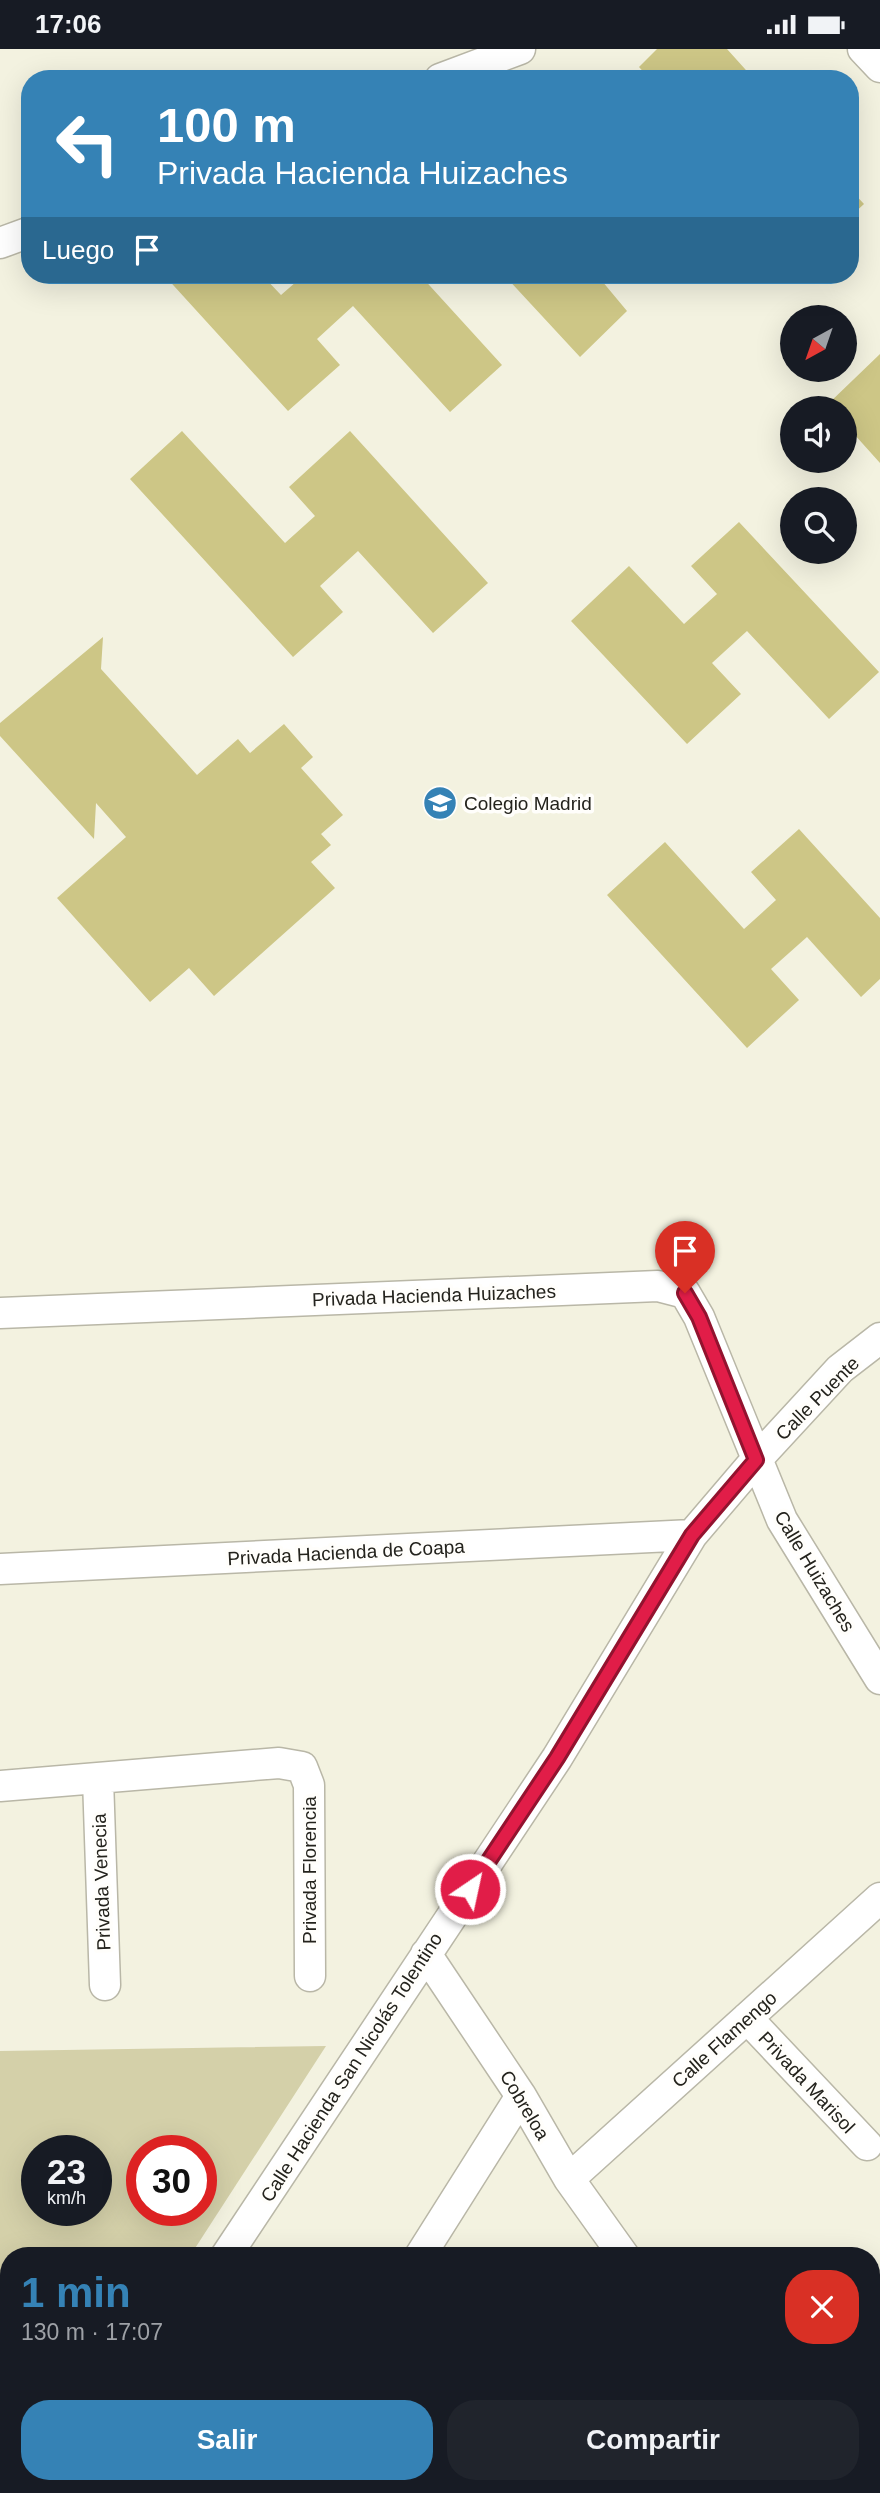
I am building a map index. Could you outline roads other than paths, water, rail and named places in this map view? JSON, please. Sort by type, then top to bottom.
[{"type":"street","points":[[464,70],[520,49]]},
{"type":"street","points":[[863,49],[880,67]]},
{"type":"street","points":[[0,243],[21,235]]},
{"type":"street","name":"Privada Hacienda Huizaches","points":[[0,1313],[658,1286],[685,1293],[699,1317],[756,1460]]},
{"type":"street","name":"Calle Puente","points":[[756,1460],[840,1369],[880,1338]]},
{"type":"street","name":"Calle Hacienda San Nicolás Tolentino","points":[[232,2247],[557,1758],[692,1535],[756,1460]]},
{"type":"street","name":"Calle Huizaches","points":[[756,1460],[782,1520],[880,1679]]},
{"type":"street","name":"Privada Hacienda de Coapa","points":[[0,1569],[692,1535]]},
{"type":"street","name":"Privada Florencia","points":[[98,1779],[279,1763],[302,1767],[309,1785],[310,1976]]},
{"type":"street","points":[[0,1786],[98,1779]]},
{"type":"street","name":"Privada Venecia","points":[[98,1779],[105,1985]]},
{"type":"street","name":"Calle Flamengo","points":[[569,2179],[880,1898]]},
{"type":"street","name":"Cobreloa","points":[[426,1954],[521,2096],[569,2179],[618,2247]]},
{"type":"street","name":"Privada Marisol","points":[[747,2018],[867,2145]]},
{"type":"street","points":[[426,2247],[521,2096]]},
{"type":"place","name":"Colegio Madrid","points":[[440,803]]}]
